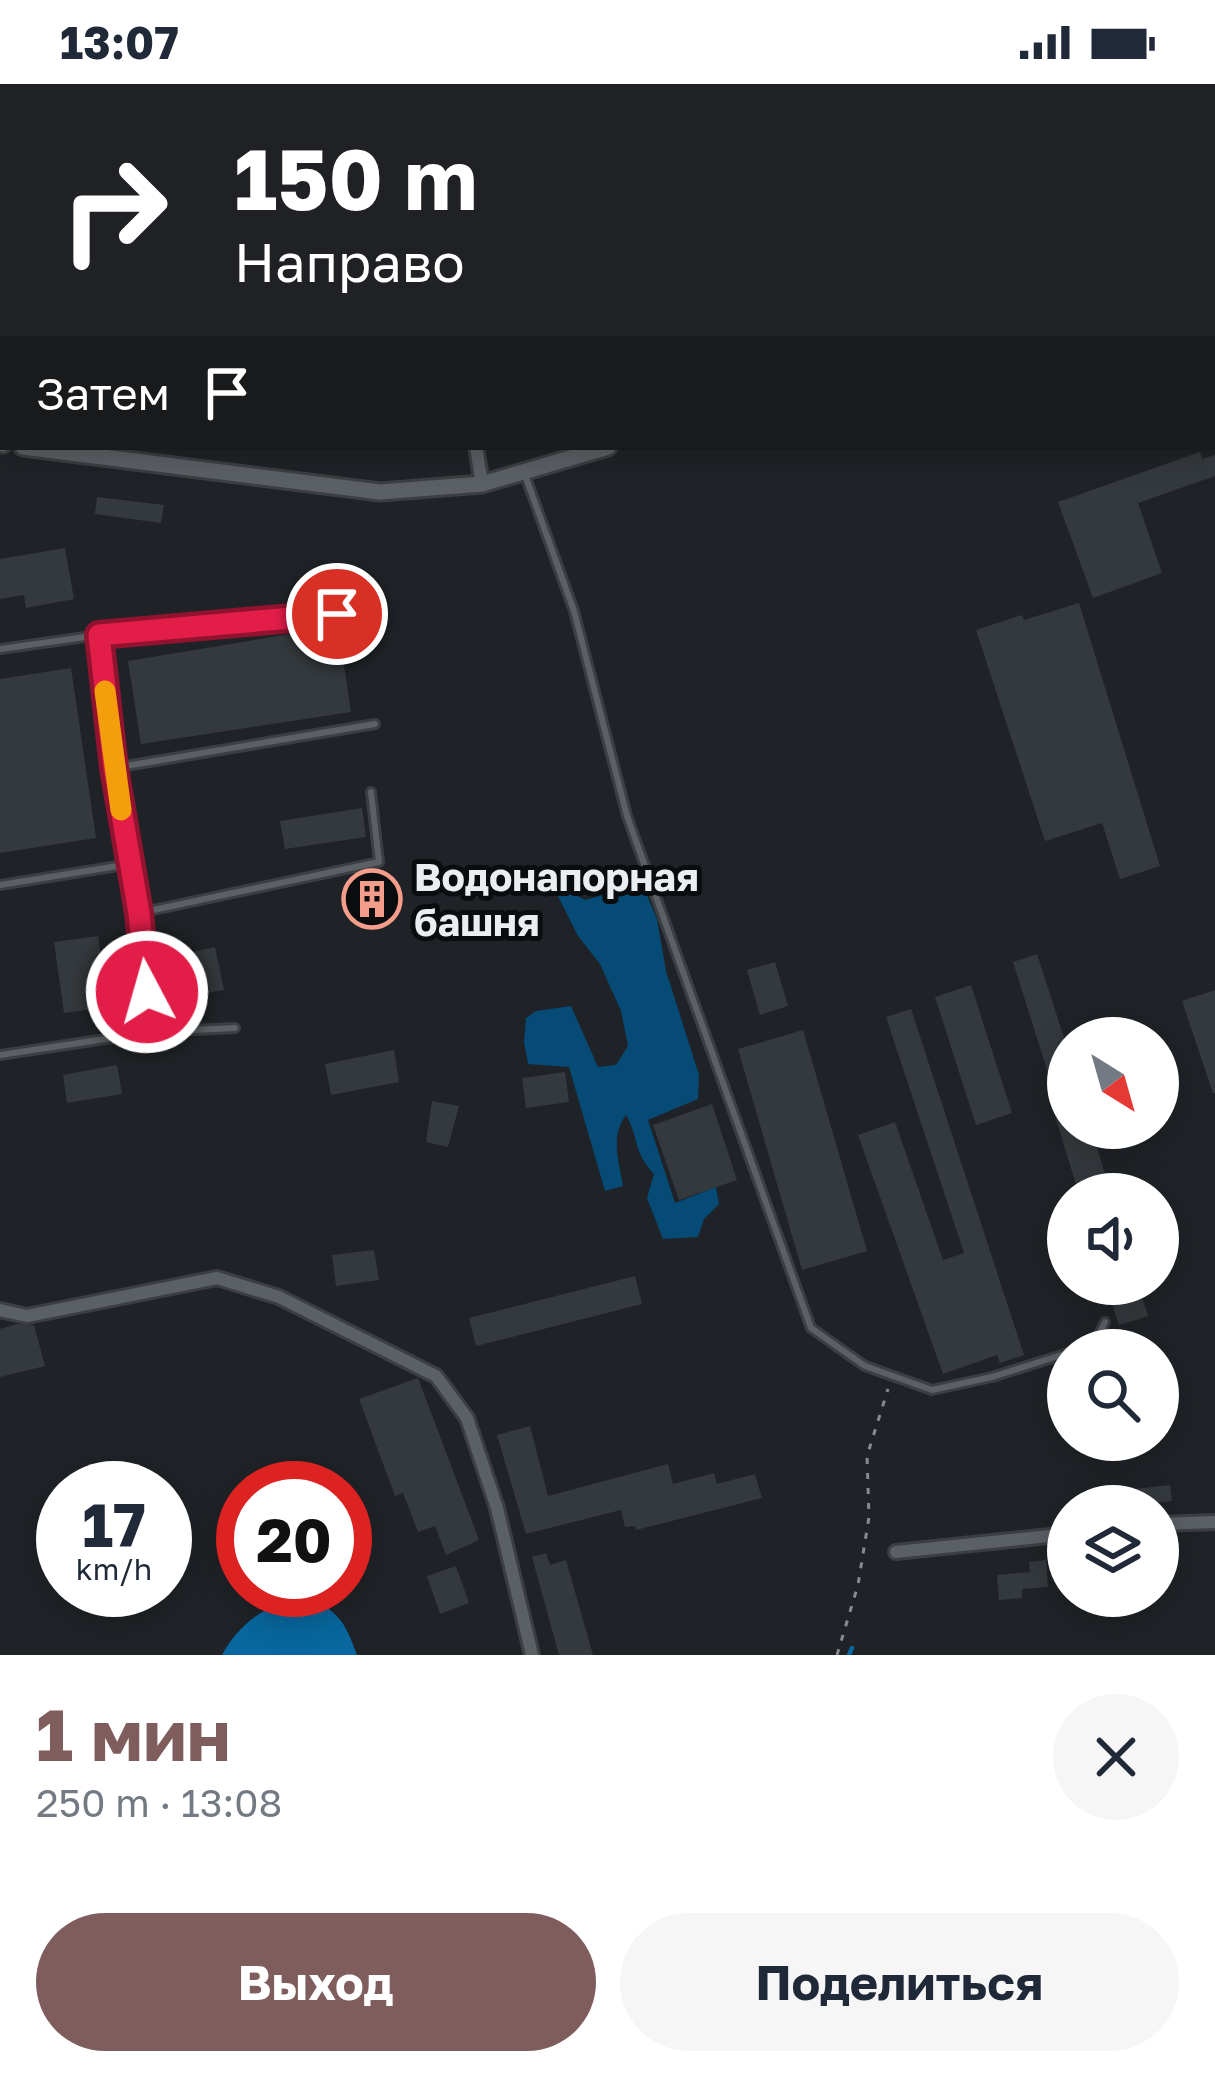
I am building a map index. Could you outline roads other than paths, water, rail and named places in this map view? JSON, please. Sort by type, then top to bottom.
[{"type":"street","points":[[476,450],[482,484]]},
{"type":"street","points":[[90,452],[380,492],[482,484],[598,450]]},
{"type":"street","points":[[0,1323],[217,1278],[279,1297],[436,1376],[467,1418],[497,1508],[532,1655]]},
{"type":"street","points":[[0,1310],[27,1316]]},
{"type":"street","points":[[1179,1523],[1215,1522]]},
{"type":"street","points":[[896,1552],[1047,1536]]},
{"type":"lane","points":[[524,471],[578,625],[627,815],[811,1328],[865,1366],[932,1390],[1047,1360]]},
{"type":"lane","points":[[0,649],[99,635],[337,614]]},
{"type":"lane","points":[[99,635],[151,1032]]},
{"type":"lane","points":[[114,768],[375,724]]},
{"type":"lane","points":[[139,913],[379,862],[371,792]]},
{"type":"lane","points":[[0,885],[130,864]]},
{"type":"lane","points":[[0,1055],[151,1032],[235,1028]]},
{"type":"lane","points":[[1102,1329],[1105,1322]]},
{"type":"waterway","points":[[849,1655],[852,1648]]},
{"type":"place","name":"Водонапорная башня","points":[[372,899]]}]
